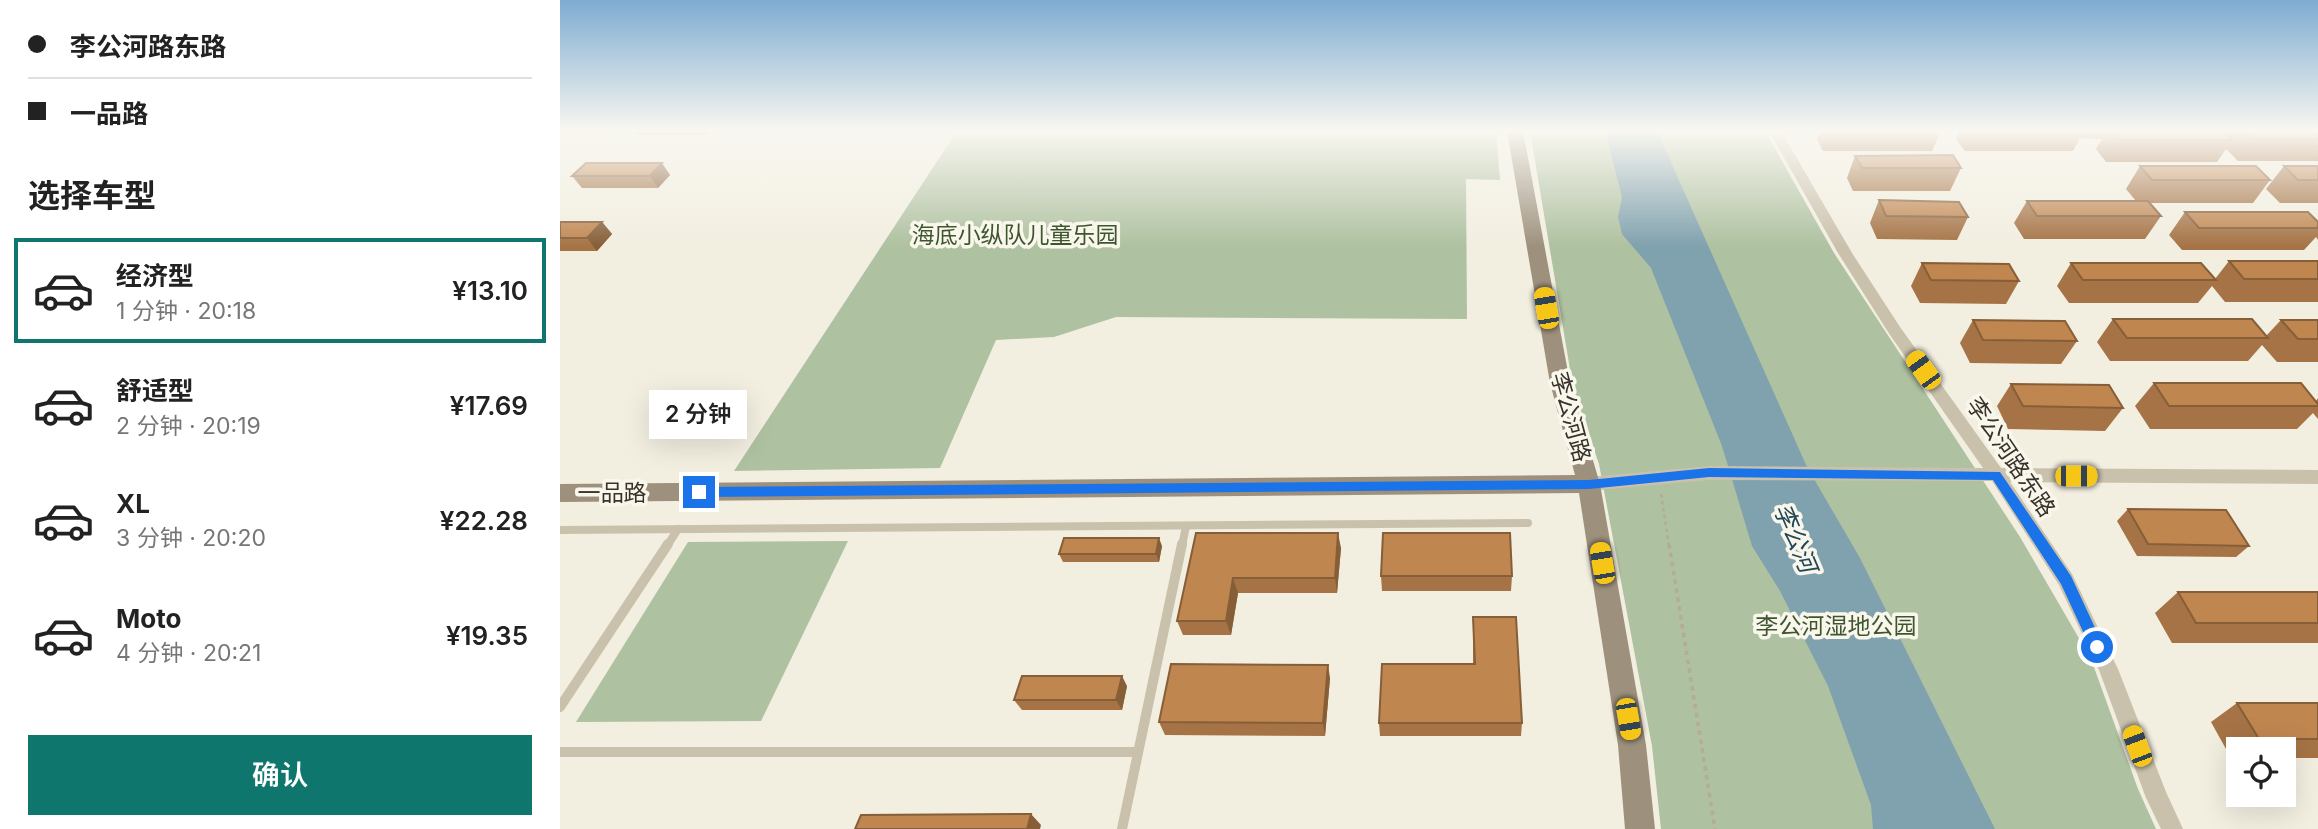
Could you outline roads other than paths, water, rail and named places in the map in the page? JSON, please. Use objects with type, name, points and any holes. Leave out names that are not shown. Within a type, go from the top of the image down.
[{"type":"street","name":"李公河路","points":[[1522,170],[1560,383],[1589,484],[1632,745],[1640,829]]},
{"type":"street","name":"李公河路东路","points":[[1797,170],[1844,253],[1895,331],[2066,580],[2108,669],[2157,798],[2172,829]]},
{"type":"street","points":[[1589,484],[1709,473],[2318,477]]},
{"type":"street","name":"一品路","points":[[560,493],[1589,484]]},
{"type":"lane","points":[[560,530],[1528,523]]},
{"type":"lane","points":[[1122,829],[1186,526]]},
{"type":"lane","points":[[560,707],[678,529]]},
{"type":"lane","points":[[560,752],[1138,752]]},
{"type":"water","name":"李公河","points":[[1615,170],[1674,170],[1807,467],[1860,558],[1995,829],[1873,829],[1871,805],[1828,686],[1780,591],[1752,546],[1722,446],[1651,268],[1622,234],[1618,217],[1622,197]]},
{"type":"park label","name":"海底小纵队儿童乐园","points":[[1015,235]]},
{"type":"park label","name":"李公河湿地公园","points":[[1836,626]]}]
